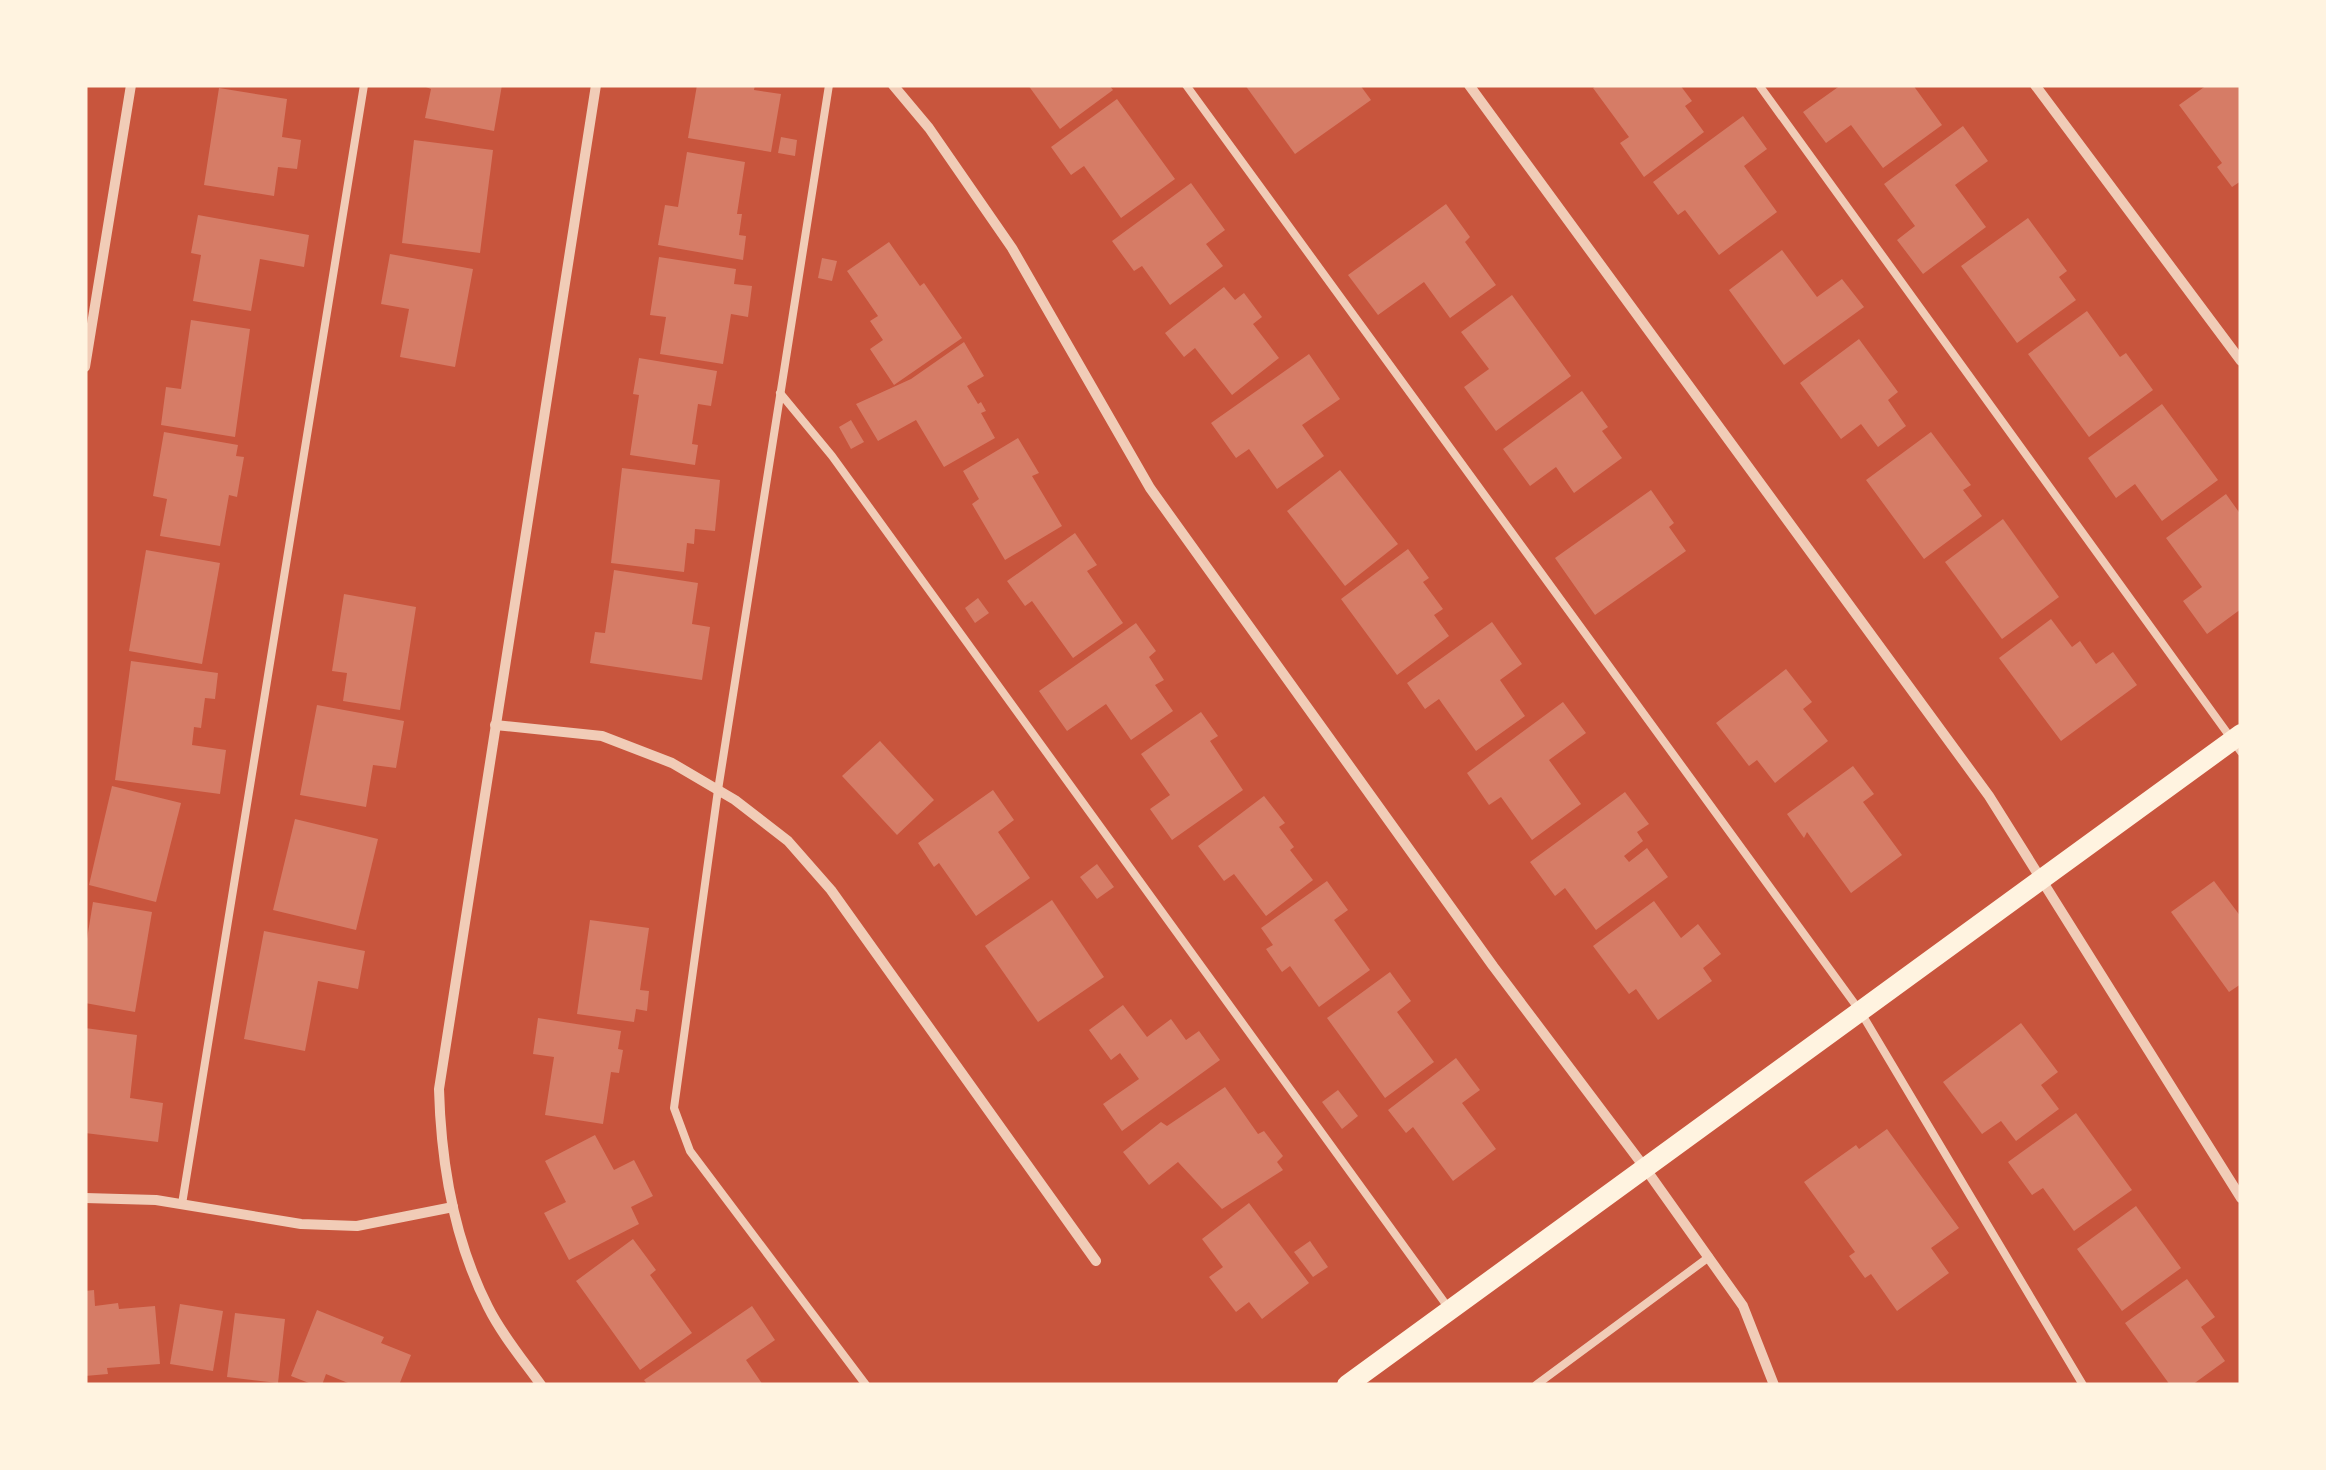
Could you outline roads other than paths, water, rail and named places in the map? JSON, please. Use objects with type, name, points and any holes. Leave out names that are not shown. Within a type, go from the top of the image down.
[{"type":"main road","points":[[1346,1385],[2041,880],[2239,742]]},
{"type":"street","points":[[85,367],[131,85]]},
{"type":"street","points":[[540,1385],[490,1311],[467,1260],[440,1142],[439,1088],[596,85]]},
{"type":"street","points":[[893,85],[929,128],[1012,248],[1150,488],[1743,1306],[1774,1385]]},
{"type":"street","points":[[1469,85],[1990,796],[2241,1198]]},
{"type":"street","points":[[2035,85],[2241,361]]},
{"type":"street","points":[[495,726],[602,736],[672,763],[718,790],[788,841],[831,890],[1096,1261]]},
{"type":"street","points":[[85,1198],[156,1200],[301,1224],[357,1226],[454,1207]]},
{"type":"lane","points":[[182,1204],[364,85]]},
{"type":"lane","points":[[829,85],[718,790],[674,1108],[690,1152],[866,1385]]},
{"type":"lane","points":[[1186,85],[1860,1012],[2083,1385]]},
{"type":"lane","points":[[1759,85],[2239,742]]},
{"type":"lane","points":[[780,393],[832,456],[1450,1310]]},
{"type":"lane","points":[[1536,1385],[1708,1257]]}]
